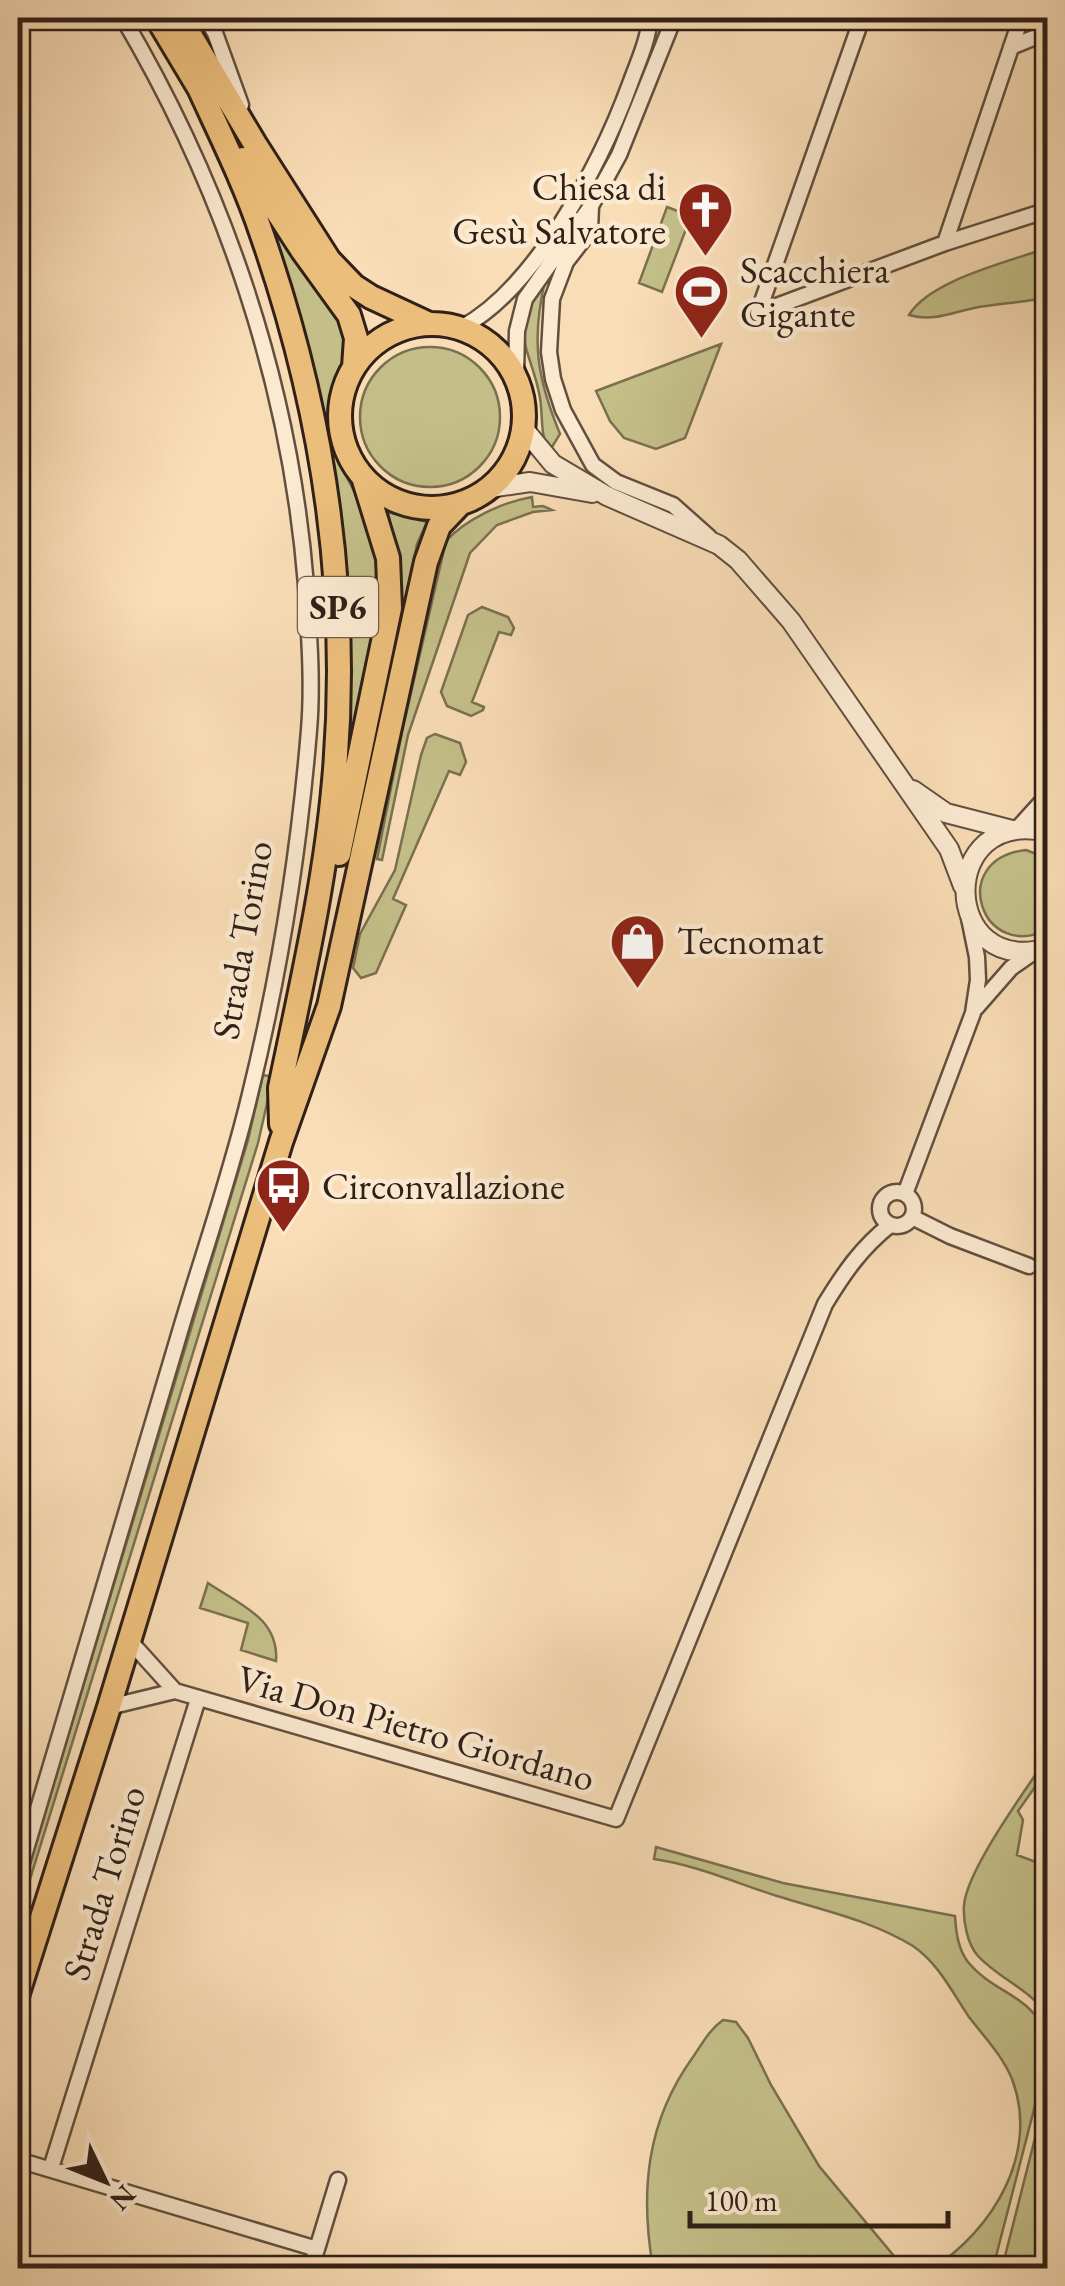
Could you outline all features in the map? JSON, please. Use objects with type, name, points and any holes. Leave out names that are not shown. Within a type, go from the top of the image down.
[{"type":"main road","name":"SP6","points":[[157,18],[288,230],[349,315],[356,338],[354,367],[342,398],[340,419],[343,440],[363,477],[384,495],[412,506],[438,508],[460,504],[490,488],[516,454],[524,429]]},
{"type":"main road","points":[[180,18],[255,144],[341,274],[371,297],[430,324]]},
{"type":"main road","name":"SP6","points":[[198,88],[255,216],[291,325],[317,435],[332,528],[339,627],[334,780],[326,852],[280,1088],[281,1142]]},
{"type":"main road","points":[[354,367],[380,340],[406,328],[430,324],[461,328],[492,346],[516,376],[523,398],[524,429]]},
{"type":"main road","name":"Strada Torino","points":[[281,1142],[390,608],[388,558],[363,477]]},
{"type":"main road","name":"Strada Torino","points":[[18,1993],[281,1142],[330,1006],[432,539],[460,504]]},
{"type":"street","name":"Strada Torino","points":[[18,1876],[250,1096],[288,904],[309,728],[309,632],[302,532],[286,438],[264,348],[223,220],[190,144],[123,18]]},
{"type":"street","points":[[206,18],[255,144]]},
{"type":"street","points":[[461,328],[482,316],[508,291],[587,183],[623,104],[645,44],[650,18]]},
{"type":"street","points":[[516,376],[517,331],[526,298],[591,206],[634,125],[674,18]]},
{"type":"street","points":[[862,18],[758,313],[945,243],[1048,210]]},
{"type":"street","points":[[945,243],[1021,18]]},
{"type":"street","points":[[1011,47],[1048,32]]},
{"type":"street","points":[[591,206],[590,231],[566,262],[552,299],[549,352],[552,380],[563,410],[593,465],[616,482],[674,506],[756,578],[949,849],[963,886],[978,968],[973,1013],[905,1194]]},
{"type":"street","points":[[524,429],[552,464],[607,496],[719,545]]},
{"type":"street","points":[[490,488],[530,482],[607,496]]},
{"type":"street","points":[[901,779],[946,813],[1015,829],[1048,832]]},
{"type":"street","points":[[963,886],[967,866],[982,848],[998,835],[1015,829],[1048,795]]},
{"type":"street","points":[[969,917],[976,929],[1000,947],[1041,950]]},
{"type":"street","points":[[973,1013],[1011,968],[1041,950]]},
{"type":"street","points":[[890,1193],[905,1194],[914,1207],[912,1217],[900,1226],[890,1225],[882,1218],[882,1201],[890,1193]]},
{"type":"street","points":[[912,1217],[1029,1266]]},
{"type":"street","name":"Via Don Pietro Giordano","points":[[198,1698],[616,1819],[825,1304],[863,1248],[890,1225]]},
{"type":"street","points":[[129,1640],[175,1692]]},
{"type":"street","points":[[109,1707],[175,1692],[198,1698]]},
{"type":"street","name":"Strada Torino","points":[[51,2168],[198,1698]]},
{"type":"street","points":[[18,2160],[316,2249]]},
{"type":"street","points":[[310,2268],[338,2180]]},
{"type":"shaded area","points":[[256,192],[346,328],[346,351],[329,401],[329,427],[339,462],[371,527],[381,569],[379,624],[351,763],[344,762],[348,648]]},
{"type":"shaded area","points":[[667,207],[691,216],[662,292],[639,283]]},
{"type":"shaded area","points":[[1047,248],[1047,297],[934,317],[909,315],[919,303],[952,282]]},
{"type":"shaded area","points":[[545,281],[538,322],[539,359],[560,434],[549,452],[523,326],[533,298]]},
{"type":"shaded area","points":[[721,344],[685,438],[656,449],[624,438],[610,421],[596,391]]},
{"type":"shaded area","points":[[430,347],[457,352],[480,367],[495,390],[500,417],[495,444],[480,467],[457,482],[430,487],[403,482],[380,467],[365,444],[360,417],[365,390],[380,367],[403,352]]},
{"type":"shaded area","points":[[532,497],[533,507],[552,510],[533,512],[497,525],[470,553],[408,735],[382,860],[377,859],[446,541],[486,513]]},
{"type":"shaded area","points":[[388,512],[427,522],[417,544],[398,635],[400,568]]},
{"type":"shaded area","points":[[482,607],[508,617],[514,628],[511,635],[499,632],[472,702],[484,707],[483,710],[471,716],[447,706],[441,692],[468,615]]},
{"type":"shaded area","points":[[435,734],[460,743],[466,762],[460,775],[449,771],[393,899],[406,905],[376,973],[361,978],[353,968],[360,934],[395,870],[421,755],[427,738]]},
{"type":"shaded area","points":[[1026,850],[1047,858],[1048,929],[1025,936],[1005,933],[991,922],[982,906],[980,888],[986,871],[1001,857]]},
{"type":"shaded area","points":[[263,1075],[273,1077],[258,1143],[18,1918],[18,1902],[248,1140]]},
{"type":"shaded area","points":[[208,1583],[264,1623],[275,1646],[276,1661],[241,1650],[248,1623],[200,1608]]},
{"type":"shaded area","points":[[1047,1758],[1047,1770],[1018,1811],[1023,1820],[1017,1855],[1047,1866],[1047,2015],[974,1951],[968,1939],[964,1905],[986,1851]]},
{"type":"shaded area","points":[[656,1847],[783,1883],[955,1916],[960,1946],[968,1962],[1033,2012],[1046,2041],[1046,2063],[993,2268],[933,2268],[975,2233],[992,2211],[1006,2187],[1020,2134],[1019,2107],[1008,2070],[938,1970],[913,1946],[880,1929],[701,1870],[654,1859]]},
{"type":"shaded area","points":[[723,2020],[736,2022],[748,2038],[819,2166],[904,2268],[653,2268],[647,2212],[650,2158],[656,2132],[677,2082],[706,2037]]},
{"type":"shaded area","points":[[1047,2091],[1047,2268],[1002,2268]]},
{"type":"place","name":"Chiesa di Gesù Salvatore","points":[[705,258]]},
{"type":"place","name":"Scacchiera Gigante","points":[[701,341]]},
{"type":"place","name":"Tecnomat","points":[[638,990]]},
{"type":"place","name":"Circonvallazione","points":[[283,1235]]}]
